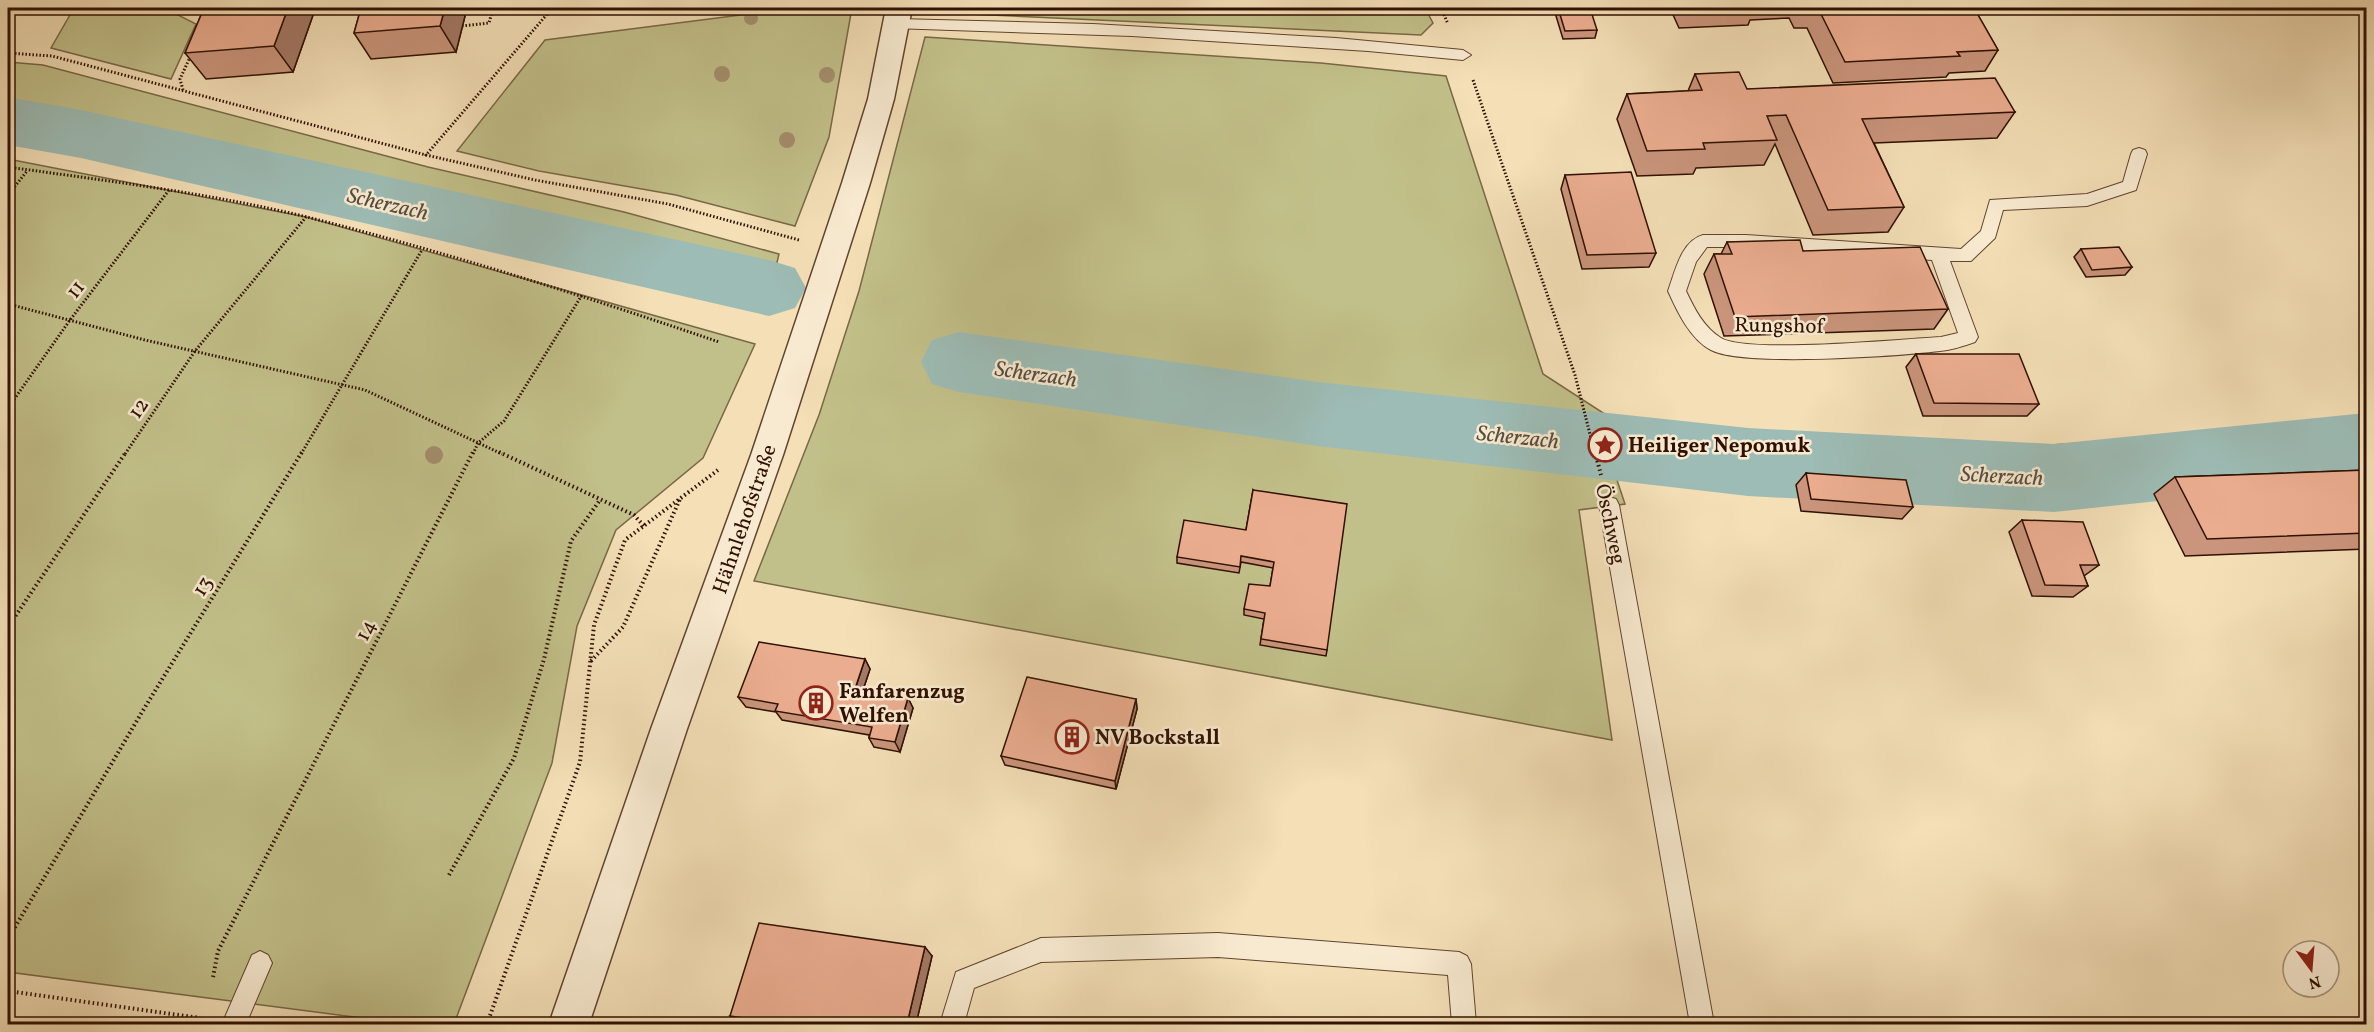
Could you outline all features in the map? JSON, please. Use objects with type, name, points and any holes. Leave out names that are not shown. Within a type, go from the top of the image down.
[{"type":"street","name":"Hähnlehofstraße","points":[[569,1024],[669,729],[767,455],[841,229],[881,99],[898,16]]},
{"type":"lane","points":[[898,16],[969,23],[1401,47],[1463,55]]},
{"type":"lane","name":"Rungshof","points":[[1939,255],[1969,337],[1941,344],[1762,352],[1719,346],[1688,317],[1677,291],[1688,259],[1703,241],[1965,256],[1989,234],[1996,204],[2087,200],[2130,186],[2139,154]]},
{"type":"lane","name":"Öschweg","points":[[1609,505],[1702,1024]]},
{"type":"lane","points":[[952,1024],[964,980],[1041,950],[1218,945],[1459,964],[1464,1024]]},
{"type":"lane","points":[[234,1024],[260,963]]},
{"type":"path","points":[[462,26],[489,23],[493,8]]},
{"type":"path","points":[[426,155],[550,10],[625,8]]},
{"type":"path","name":"Öschweg","points":[[1441,8],[1463,55],[1575,375],[1609,505]]},
{"type":"path","points":[[183,90],[180,79],[194,49]]},
{"type":"path","points":[[8,53],[52,56],[426,155],[535,180],[668,204],[803,241]]},
{"type":"path","points":[[8,166],[27,171],[169,190],[306,217],[582,295],[719,342]]},
{"type":"path","points":[[8,195],[27,171]]},
{"type":"path","name":"11","points":[[8,408],[70,320],[169,190]]},
{"type":"path","name":"12","points":[[8,627],[195,351],[306,217]]},
{"type":"path","name":"13","points":[[8,939],[142,712],[343,385],[422,250]]},
{"type":"path","name":"14","points":[[212,987],[218,951],[478,443],[504,421],[582,295]]},
{"type":"path","points":[[8,304],[195,351],[365,390],[634,515],[644,526]]},
{"type":"path","points":[[487,1024],[580,762],[594,625],[625,540],[726,464]]},
{"type":"path","points":[[590,663],[622,627],[681,498]]},
{"type":"path","points":[[449,875],[514,758],[544,659],[571,541],[600,500]]},
{"type":"path","points":[[8,991],[234,1024]]},
{"type":"shaded area","points":[[74,8],[174,8],[172,12],[196,24],[171,79],[51,48]]},
{"type":"shaded area","points":[[796,8],[852,8],[829,137],[795,226],[676,195],[539,171],[457,151],[545,40]]},
{"type":"shaded area","points":[[934,8],[1425,8],[1433,23],[1421,35],[948,13]]},
{"type":"shaded area","points":[[925,37],[1321,63],[1446,76],[1543,374],[1620,424],[1989,449],[2366,422],[2366,486],[2059,497],[1895,492],[1613,468],[1625,504],[1579,510],[1612,740],[754,581],[819,415],[859,291]]},
{"type":"shaded area","points":[[8,62],[43,65],[428,167],[624,212],[779,254],[767,305],[198,161],[8,130]]},
{"type":"shaded area","points":[[8,159],[306,217],[755,344],[703,458],[616,530],[577,626],[552,763],[454,1024],[408,1024],[8,972]]},
{"type":"building","points":[[204,8],[288,8],[274,46],[185,53]]},
{"type":"building","points":[[361,8],[445,8],[440,26],[354,33]]},
{"type":"building","points":[[1558,8],[1590,8],[1597,30],[1565,31]]},
{"type":"building","points":[[1682,8],[1754,8],[1755,10],[1684,13]]},
{"type":"building","points":[[1818,8],[1974,8],[1998,50],[1957,52],[1960,56],[1845,62]]},
{"type":"building","points":[[1739,72],[1747,89],[1995,78],[2015,112],[1862,119],[1904,207],[1828,210],[1786,115],[1767,116],[1777,140],[1703,143],[1705,149],[1647,151],[1627,94],[1702,90],[1695,74]]},
{"type":"building","points":[[1631,172],[1656,253],[1587,255],[1565,175]]},
{"type":"building","points":[[1800,240],[1803,251],[1920,247],[1948,309],[1735,317],[1714,254],[1732,254],[1727,242]]},
{"type":"building","points":[[2119,247],[2132,267],[2092,270],[2081,249]]},
{"type":"building","points":[[1916,354],[2019,354],[2039,404],[1934,403]]},
{"type":"building","points":[[2367,470],[2367,533],[2207,539],[2175,477]]},
{"type":"building","points":[[1806,473],[1906,480],[1913,507],[1811,499]]},
{"type":"building","points":[[1253,490],[1347,504],[1327,650],[1261,639],[1265,613],[1244,609],[1249,584],[1270,586],[1274,562],[1241,556],[1240,567],[1177,557],[1184,520],[1246,530]]},
{"type":"building","points":[[2022,520],[2083,522],[2099,565],[2080,565],[2088,586],[2045,585]]},
{"type":"building","name":"Fanfarenzug Welfen","points":[[759,642],[865,659],[855,689],[908,698],[895,742],[869,738],[872,727],[775,711],[778,704],[738,697]]},
{"type":"building","name":"NV Bockstall","points":[[1027,677],[1136,699],[1115,781],[1001,756]]},
{"type":"building","points":[[759,923],[925,947],[907,1024],[784,1024],[730,1016]]},
{"type":"waterway","name":"Scherzach","points":[[8,121],[81,134],[769,288]]},
{"type":"waterway","name":"Scherzach","points":[[959,362],[1318,414],[1748,462],[2054,478],[2366,446]]},
{"type":"place","name":"Heiliger Nepomuk","points":[[1605,445]]},
{"type":"place","name":"Fanfarenzug Welfen","points":[[816,703]]},
{"type":"place","name":"NV Bockstall","points":[[1072,737]]}]
